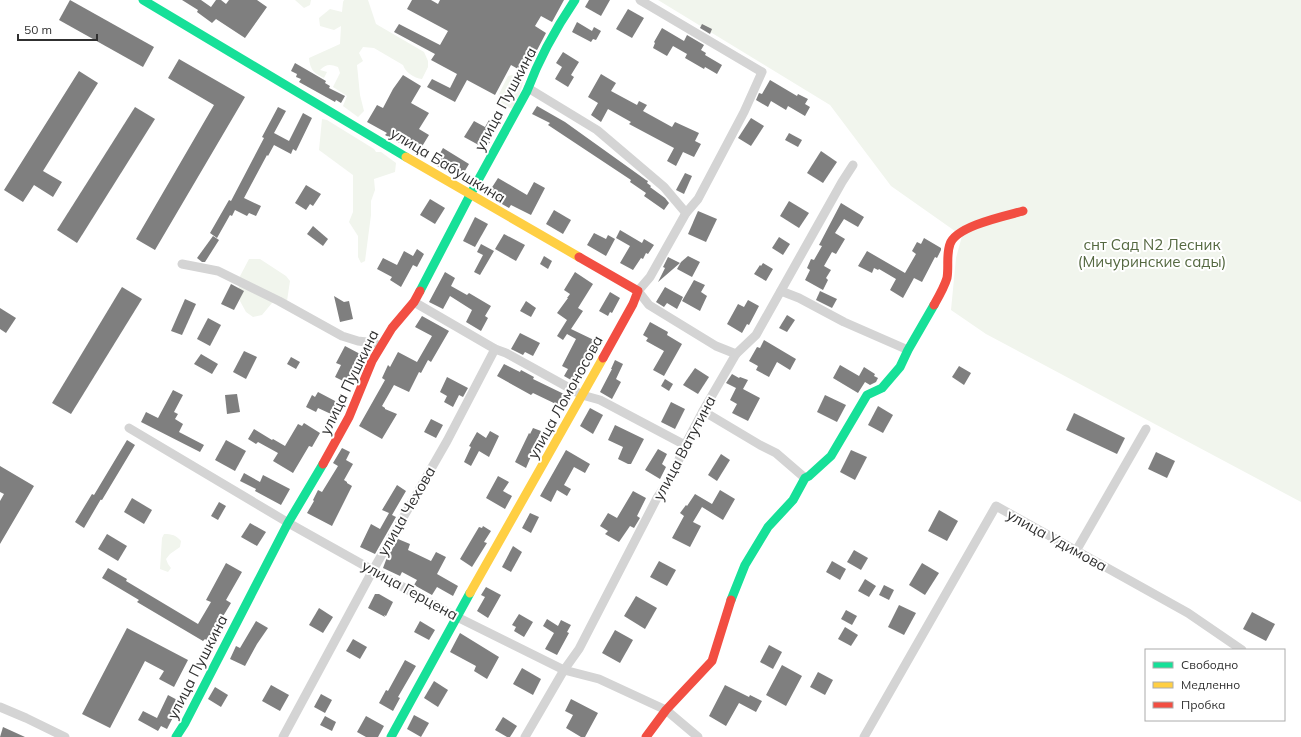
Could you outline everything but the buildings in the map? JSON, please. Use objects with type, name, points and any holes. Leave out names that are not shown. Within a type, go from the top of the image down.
[{"type":"street","name":"улица Бабушкина","points":[[143,0],[470,195],[638,291],[649,305],[716,346],[736,354]]},
{"type":"street","name":"улица Пушкина","points":[[176,737],[185,723],[288,523],[349,417],[372,361],[392,328],[414,302],[528,88],[561,21],[575,0]]},
{"type":"street","name":"улица Ломоносова","points":[[390,737],[456,616],[633,304],[638,291],[650,277],[686,213],[698,199],[744,112],[762,72],[640,0]]},
{"type":"street","points":[[528,88],[597,130],[664,187],[686,213]]},
{"type":"street","name":"улица Ватутина","points":[[525,737],[564,670],[579,649],[657,498],[673,474],[685,445],[703,411],[736,354],[756,335],[853,165]]},
{"type":"street","points":[[646,737],[666,710],[712,661],[728,607],[745,565],[768,528],[793,500],[805,478],[810,476],[831,456],[867,395],[882,388],[900,367],[908,350],[934,307],[946,278],[950,244],[954,237],[967,228],[1023,211]]},
{"type":"street","points":[[182,264],[218,271],[279,301],[342,336],[358,341],[375,343]]},
{"type":"street","points":[[781,291],[799,298],[844,322],[908,350]]},
{"type":"street","points":[[414,302],[495,349],[506,353],[582,395],[600,400],[685,445]]},
{"type":"street","name":"улица Чехова","points":[[283,737],[373,570],[447,441],[495,349]]},
{"type":"street","points":[[703,411],[776,453],[805,478]]},
{"type":"street","name":"улица Герцена","points":[[129,428],[288,523],[456,616],[564,670],[599,679],[666,710],[698,737]]},
{"type":"street","points":[[1076,551],[1146,429]]},
{"type":"street","name":"улица Удимова","points":[[864,737],[996,506],[1188,613],[1241,649]]},
{"type":"street","points":[[0,706],[65,737]]},
{"type":"green space","points":[[295,0],[311,0],[310,5],[304,8]]},
{"type":"green space","points":[[344,0],[368,0],[376,24],[424,52],[428,61],[428,67],[422,79],[413,76],[404,68],[403,65],[374,48],[363,47],[359,53],[363,61],[357,65],[360,95],[364,111],[358,117],[343,106],[347,96],[333,87],[340,73],[338,67],[328,65],[322,68],[320,70],[327,72],[324,78],[313,71],[309,58],[340,44],[341,26],[334,30],[320,26],[319,18],[330,9],[342,12]]},
{"type":"green space","name":"снт Сад N2 Лесник (Мичуринские сады)","points":[[658,0],[1301,0],[1301,502],[986,334],[951,310],[956,258],[962,236],[891,186],[830,105]]},
{"type":"green space","points":[[512,75],[523,82],[518,100],[513,109],[504,106],[498,100],[499,94],[508,76]]},
{"type":"green space","points":[[322,119],[327,120],[374,149],[376,152],[381,152],[396,163],[395,172],[374,179],[375,190],[371,201],[371,215],[365,261],[361,263],[358,257],[358,236],[349,222],[353,212],[353,175],[319,150]]},
{"type":"green space","points":[[249,259],[260,259],[286,276],[290,281],[287,301],[272,303],[262,315],[253,317],[246,312],[240,301],[238,280]]},
{"type":"green space","points":[[164,534],[174,535],[181,541],[180,547],[166,559],[171,568],[168,572],[160,569],[162,538]]},
{"type":"traffic: fast","points":[[143,0],[406,157]]},
{"type":"traffic: fast","points":[[420,291],[527,91],[548,44],[575,0]]},
{"type":"traffic: fast","points":[[731,600],[745,565],[768,527],[793,500],[805,478],[831,456],[867,395],[882,388],[900,367],[934,305]]},
{"type":"traffic: fast","points":[[176,737],[185,723],[288,523],[323,464]]},
{"type":"traffic: fast","points":[[391,737],[470,593]]},
{"type":"traffic: slow","points":[[406,157],[579,257]]},
{"type":"traffic: slow","points":[[470,593],[603,358]]},
{"type":"traffic: jam","points":[[934,305],[947,278],[949,248],[954,238],[961,232],[971,227],[1023,211]]},
{"type":"traffic: jam","points":[[579,257],[638,291],[633,304],[603,358]]},
{"type":"traffic: jam","points":[[323,464],[349,417],[372,361],[392,328],[414,302],[420,291]]},
{"type":"traffic: jam","points":[[646,737],[666,710],[712,661],[731,600]]}]
